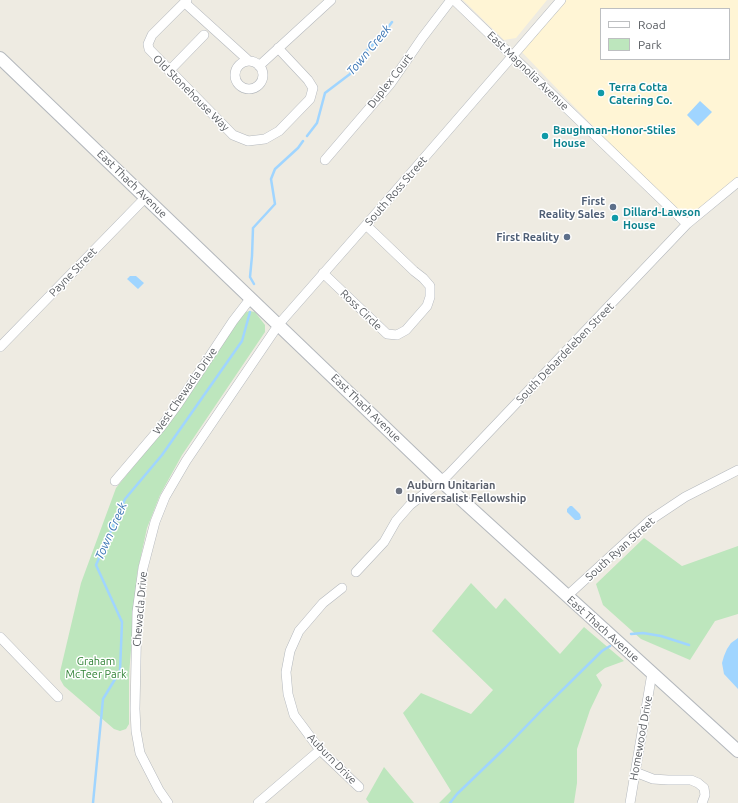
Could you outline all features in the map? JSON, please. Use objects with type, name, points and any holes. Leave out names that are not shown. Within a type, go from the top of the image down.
[{"type":"street","points":[[259,66],[331,0]]},
{"type":"street","name":"East Magnolia Avenue","points":[[453,0],[688,224]]},
{"type":"street","name":"Duplex Court","points":[[325,160],[392,83],[422,38],[453,0]]},
{"type":"street","name":"South Ross Street","points":[[279,324],[560,0]]},
{"type":"street","name":"Old Stonehouse Way","points":[[249,61],[186,2],[152,35],[148,44],[149,50],[233,135],[248,141],[265,139],[279,131],[310,98],[313,88],[300,70],[278,48]]},
{"type":"street","points":[[169,71],[204,35]]},
{"type":"street","name":"East Thach Avenue","points":[[0,58],[146,197],[250,299],[279,324],[441,480],[738,751]]},
{"type":"street","points":[[249,61],[256,62],[263,74],[261,82],[250,89],[242,87],[236,80],[236,70],[242,63],[249,61]]},
{"type":"street","name":"South Debardeleben Street","points":[[441,480],[451,472],[688,224],[738,182]]},
{"type":"street","name":"Payne Street","points":[[0,347],[146,197]]},
{"type":"street","name":"Ross Circle","points":[[323,273],[387,334],[397,335],[406,330],[427,306],[430,297],[430,286],[366,225]]},
{"type":"street","name":"West Chewacla Drive","points":[[115,481],[166,421],[233,320],[250,299]]},
{"type":"street","name":"Chewacla Drive","points":[[168,803],[159,790],[140,753],[136,731],[137,612],[143,568],[155,522],[165,497],[186,460],[279,324]]},
{"type":"street","name":"South Ryan Street","points":[[567,596],[649,521],[685,497],[738,470]]},
{"type":"street","points":[[356,572],[384,542],[396,521],[410,505],[441,480]]},
{"type":"street","name":"Auburn Drive","points":[[342,588],[323,603],[300,631],[290,651],[286,672],[288,694],[294,715],[320,750],[359,787]]},
{"type":"street","points":[[0,637],[58,697]]},
{"type":"street","name":"Homewood Drive","points":[[630,803],[652,673]]},
{"type":"street","points":[[258,803],[320,750]]},
{"type":"street","points":[[635,772],[653,779],[691,780],[698,783],[704,788],[705,795],[702,803]]},
{"type":"shaded area","points":[[463,0],[547,0],[516,38],[504,40]]},
{"type":"shaded area","points":[[563,0],[738,0],[738,177],[687,224],[518,48]]},
{"type":"green space","name":"Graham McTeer Park","points":[[249,311],[255,312],[265,325],[265,332],[182,455],[160,495],[147,528],[137,574],[129,675],[129,724],[126,729],[120,731],[114,729],[64,686],[60,679],[60,672],[81,583],[116,488],[164,429],[244,313]]},
{"type":"green space","points":[[644,538],[682,566],[738,546],[738,614],[715,621],[690,660],[641,639],[603,605],[596,584]]},
{"type":"green space","points":[[471,583],[496,609],[505,598],[560,654],[584,627],[624,661],[605,668],[596,675],[602,685],[590,710],[577,749],[577,783],[574,803],[439,803],[451,791],[403,713],[421,693],[471,714],[493,690],[432,631]]},
{"type":"green space","points":[[384,767],[414,803],[369,803],[366,799]]},
{"type":"water","points":[[700,101],[712,112],[698,126],[687,115]]},
{"type":"water","points":[[130,276],[136,276],[144,283],[138,289],[127,279]]},
{"type":"water","points":[[572,506],[580,514],[581,518],[579,520],[575,520],[567,512],[567,509]]},
{"type":"water","points":[[738,638],[738,689],[724,674],[722,663],[727,649],[731,643]]},
{"type":"waterway","name":"Town Creek","points":[[307,136],[317,123],[325,93],[350,74],[363,54],[381,37],[392,22]]},
{"type":"waterway","name":"Town Creek","points":[[254,284],[250,277],[253,228],[275,204],[271,179],[275,169],[298,148],[303,141]]},
{"type":"waterway","name":"Town Creek","points":[[93,803],[103,699],[120,671],[122,622],[96,565],[125,499],[162,455],[242,341],[250,312]]},
{"type":"waterway","points":[[631,634],[643,633],[661,636],[689,645]]},
{"type":"waterway","points":[[450,803],[457,794],[602,651],[610,646]]},
{"type":"place","name":"Terra Cotta Catering Co.","points":[[601,93]]},
{"type":"place","name":"Baughman-Honor-Stiles House","points":[[545,136]]},
{"type":"place","name":"First Reality Sales","points":[[613,207]]},
{"type":"place","name":"Dillard-Lawson House","points":[[615,218]]},
{"type":"place","name":"First Reality","points":[[567,237]]},
{"type":"place","name":"Auburn Unitarian Universalist Fellowship","points":[[399,491]]}]
